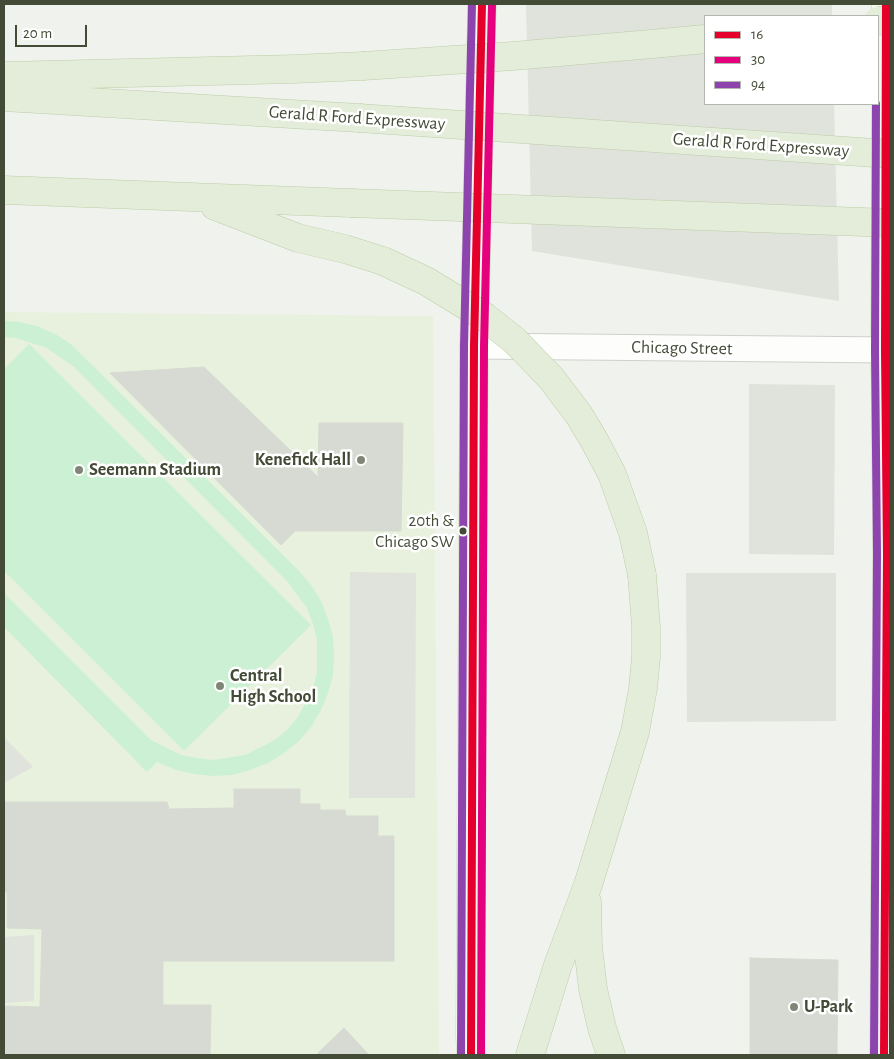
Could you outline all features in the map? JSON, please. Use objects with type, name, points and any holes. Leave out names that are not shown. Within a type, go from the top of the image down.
[{"type":"highway","points":[[4,76],[363,66],[513,56],[704,39]]},
{"type":"highway","name":"Gerald R Ford Expressway","points":[[4,97],[359,118],[890,154]]},
{"type":"highway","points":[[4,190],[890,223]]},
{"type":"highway","points":[[195,198],[298,238],[345,249],[383,261],[426,281],[485,318],[514,340],[563,392],[594,440],[616,484],[633,533],[642,575],[646,627],[643,688],[635,732],[588,885],[552,982],[530,1055]]},
{"type":"highway","points":[[588,885],[587,928],[592,982],[600,1021],[611,1055]]},
{"type":"main road","points":[[471,1055],[474,346],[482,4]]},
{"type":"main road","points":[[884,1055],[888,350],[886,4]]},
{"type":"street","name":"Chicago Street","points":[[474,346],[888,350]]},
{"type":"shaded area","points":[[526,4],[832,4],[832,15],[704,15],[704,105],[834,105],[839,301],[532,251]]},
{"type":"shaded area","name":"Central High School","points":[[4,312],[433,316],[439,1055],[4,1055]]},
{"type":"shaded area","points":[[749,384],[835,385],[834,555],[749,554]]},
{"type":"shaded area","points":[[350,572],[416,573],[415,798],[349,798]]},
{"type":"shaded area","points":[[686,573],[836,573],[836,721],[687,722]]},
{"type":"shaded area","points":[[4,737],[33,767],[4,783]]},
{"type":"shaded area","points":[[34,935],[34,1001],[4,1003],[4,937]]},
{"type":"green space","points":[[4,321],[37,326],[71,344],[299,571],[321,601],[333,637],[333,675],[328,693],[311,727],[299,741],[268,763],[232,775],[194,774],[176,770],[157,762],[147,772],[4,627],[4,593],[151,740],[181,755],[197,758],[213,760],[245,755],[275,740],[298,717],[313,688],[317,672],[317,640],[313,624],[307,608],[288,582],[74,367],[47,348],[16,338],[4,337]]},
{"type":"green space","name":"Seemann Stadium","points":[[29,344],[311,625],[184,751],[4,571],[4,369]]},
{"type":"building","points":[[204,367],[318,477],[319,423],[403,423],[401,531],[295,531],[281,545],[110,373]]},
{"type":"building","points":[[234,789],[300,789],[300,804],[320,804],[320,810],[345,810],[346,816],[378,816],[378,836],[394,836],[394,961],[163,961],[163,1005],[211,1005],[210,1055],[4,1055],[4,1006],[40,1007],[42,929],[7,928],[7,892],[4,892],[4,802],[167,802],[169,809],[234,808]]},
{"type":"building","name":"U-Park","points":[[750,958],[838,960],[837,1055],[750,1055]]},
{"type":"building","points":[[344,1028],[369,1055],[316,1055]]},
{"type":"transit line","name":"94","points":[[461,1055],[464,346],[472,4]]},
{"type":"transit line","name":"16","points":[[471,1055],[474,346],[482,4]]},
{"type":"transit line","name":"30","points":[[481,1055],[484,346],[492,4]]},
{"type":"transit line","name":"16","points":[[884,1055],[887,554],[885,350],[886,4]]},
{"type":"transit line","name":"94","points":[[874,1055],[877,554],[875,350],[876,105]]},
{"type":"place","name":"Kenefick Hall","points":[[361,460]]},
{"type":"place","name":"Seemann Stadium","points":[[79,470]]},
{"type":"place","name":"20th & Chicago SW","points":[[463,531]]},
{"type":"place","name":"Central High School","points":[[220,686]]},
{"type":"place","name":"U-Park","points":[[794,1007]]}]
